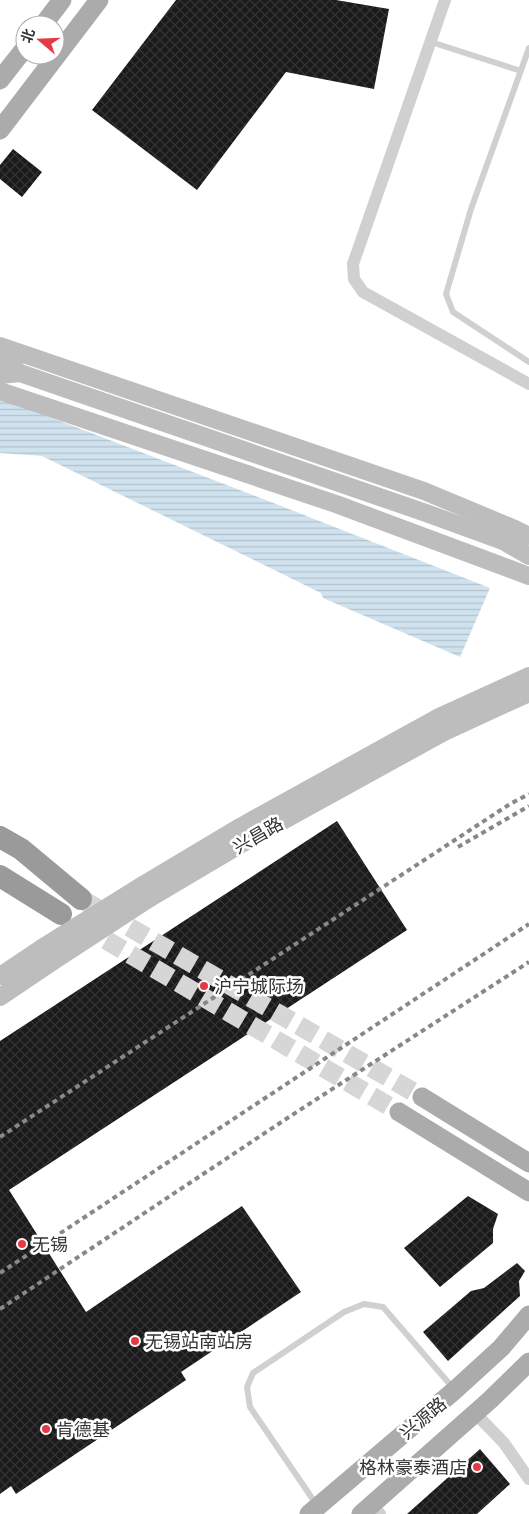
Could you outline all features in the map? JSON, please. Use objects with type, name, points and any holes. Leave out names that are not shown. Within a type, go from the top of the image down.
[{"type":"highway","points":[[0,837],[21,850],[81,899],[0,852]]},
{"type":"highway","points":[[0,876],[61,914],[0,888]]},
{"type":"main road","points":[[51,15],[62,0]]},
{"type":"main road","points":[[0,130],[99,0]]},
{"type":"main road","points":[[0,80],[15,61]]},
{"type":"main road","points":[[0,346],[424,491],[529,536]]},
{"type":"main road","points":[[0,358],[20,374],[426,513],[503,541],[529,556]]},
{"type":"main road","points":[[0,375],[20,374]]},
{"type":"main road","points":[[0,391],[336,504],[529,576]]},
{"type":"main road","name":"兴昌路","points":[[0,976],[47,955],[146,892],[240,827],[437,718],[529,676]]},
{"type":"main road","name":"兴昌路","points":[[146,892],[248,840],[444,732],[529,693]]},
{"type":"main road","name":"兴昌路","points":[[0,997],[47,955]]},
{"type":"main road","points":[[422,1097],[529,1163]]},
{"type":"main road","points":[[399,1112],[529,1192]]},
{"type":"main road","name":"兴源路","points":[[314,1510],[455,1390],[501,1348],[529,1314]]},
{"type":"main road","name":"兴源路","points":[[371,1511],[529,1362]]},
{"type":"main road","points":[[490,1400],[529,1374]]},
{"type":"street","points":[[445,0],[353,264],[354,279],[363,292],[529,384]]},
{"type":"street","points":[[476,1413],[504,1443],[529,1479]]},
{"type":"lane","points":[[430,42],[521,71]]},
{"type":"lane","points":[[529,48],[471,210],[446,294],[453,312],[529,362]]},
{"type":"lane","points":[[314,1510],[250,1407],[247,1387],[253,1373],[344,1312],[364,1304],[383,1307],[455,1390]]},
{"type":"water","points":[[0,398],[490,588],[460,657],[323,598],[321,593],[42,456],[0,453]]},
{"type":"building","points":[[176,0],[336,0],[389,9],[374,89],[286,72],[197,190],[92,110]]},
{"type":"building","points":[[13,149],[42,172],[22,197],[0,179],[0,165]]},
{"type":"building","points":[[337,821],[407,930],[9,1190],[86,1312],[242,1206],[301,1292],[181,1372],[186,1380],[16,1494],[11,1486],[0,1494],[0,1041]]},
{"type":"building","points":[[468,1196],[498,1214],[493,1229],[493,1243],[440,1287],[404,1248]]},
{"type":"building","points":[[517,1263],[525,1271],[519,1281],[520,1296],[448,1361],[423,1332],[471,1291],[484,1288]]},
{"type":"building","name":"格林豪泰酒店","points":[[480,1449],[510,1484],[477,1514],[407,1514]]},
{"type":"tunnel","points":[[81,899],[422,1097]]},
{"type":"tunnel","points":[[82,926],[399,1112]]},
{"type":"railway","points":[[0,1137],[510,804],[529,794]]},
{"type":"railway","points":[[458,847],[529,806]]},
{"type":"railway","points":[[0,1273],[529,924]]},
{"type":"railway","points":[[0,1309],[289,1117],[529,962]]},
{"type":"place","name":"沪宁城际场","points":[[204,986]]},
{"type":"place","name":"无锡","points":[[22,1244]]},
{"type":"place","name":"无锡站南站房","points":[[135,1341]]},
{"type":"place","name":"肯德基","points":[[46,1429]]},
{"type":"place","name":"格林豪泰酒店","points":[[477,1467]]}]
